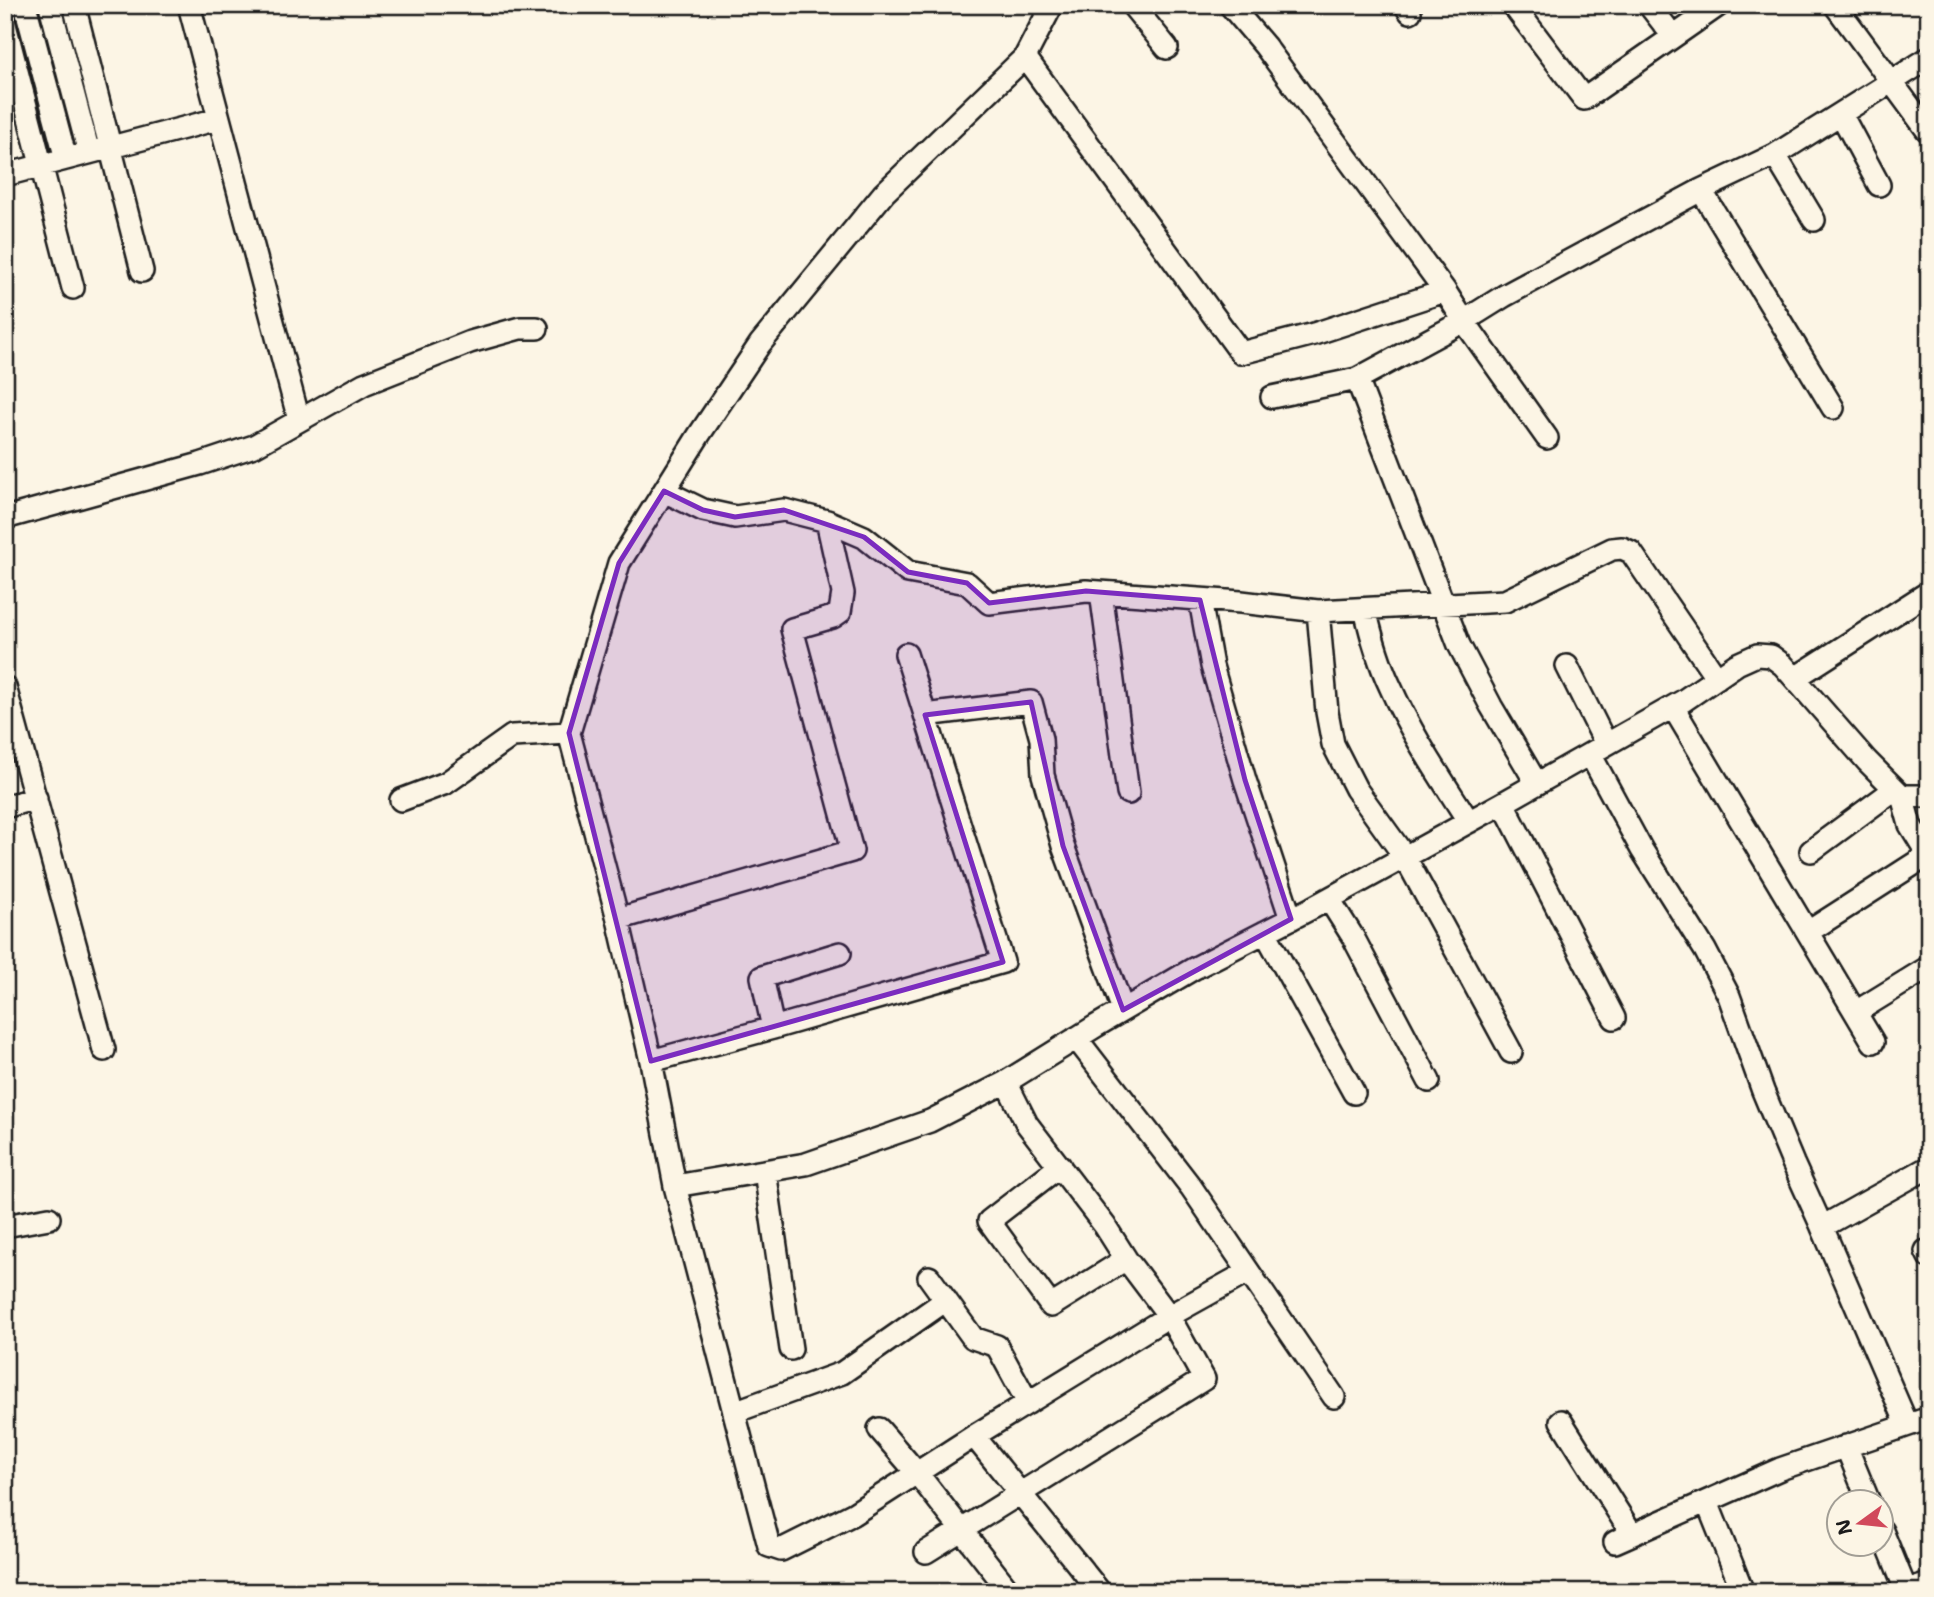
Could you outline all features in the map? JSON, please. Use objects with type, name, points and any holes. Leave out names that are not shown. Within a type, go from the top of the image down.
[{"type":"street","points":[[25,5],[66,159]]},
{"type":"street","points":[[50,5],[89,153]]},
{"type":"street","points":[[74,5],[142,271]]},
{"type":"street","points":[[189,5],[299,420]]},
{"type":"street","points":[[1052,5],[1024,57],[884,192],[761,344],[619,563],[569,733],[618,919],[651,1061],[675,1186],[769,1546],[781,1550],[853,1514],[1169,1316],[1248,1272]]},
{"type":"street","points":[[1132,5],[1167,48]]},
{"type":"street","points":[[1230,5],[1265,46],[1446,292],[1547,438]]},
{"type":"street","points":[[1513,5],[1584,99],[1720,5]]},
{"type":"street","points":[[1649,5],[1673,36]]},
{"type":"street","points":[[1835,5],[1927,131]]},
{"type":"street","points":[[5,25],[73,288]]},
{"type":"street","points":[[1024,57],[1241,354],[1446,292]]},
{"type":"street","points":[[1272,397],[1357,379],[1701,190],[1775,155],[1929,58]]},
{"type":"street","points":[[1841,114],[1879,185]]},
{"type":"street","points":[[5,175],[218,119]]},
{"type":"street","points":[[1775,155],[1814,220]]},
{"type":"street","points":[[1701,190],[1833,408]]},
{"type":"street","points":[[5,518],[200,464],[254,446],[364,384],[470,342],[520,328],[537,328]]},
{"type":"street","points":[[1357,379],[1465,657],[1537,784]]},
{"type":"street","points":[[664,491],[703,510],[735,517],[784,510],[827,521],[864,537],[908,572],[967,583],[989,603],[1086,591],[1318,611],[1505,601],[1612,549],[1622,548],[1631,552],[1717,678]]},
{"type":"street","points":[[618,919],[852,851],[792,629],[833,617],[840,612],[843,593],[827,521]]},
{"type":"street","points":[[1101,592],[1128,793]]},
{"type":"street","points":[[1795,678],[1929,592]]},
{"type":"street","points":[[1200,600],[1212,666],[1292,919]]},
{"type":"street","points":[[1365,609],[1389,685],[1419,741],[1469,822]]},
{"type":"street","points":[[1318,611],[1327,712],[1333,744],[1356,789],[1405,857],[1511,1052]]},
{"type":"street","points":[[651,1061],[1003,962],[906,654]]},
{"type":"street","points":[[675,1186],[806,1164],[930,1121],[1006,1082],[1193,969],[1292,919],[1537,784],[1673,707],[1737,664],[1757,655],[1771,656],[1783,664],[1867,761],[1899,792],[1910,825],[1928,856],[1808,932]]},
{"type":"street","points":[[1567,666],[1598,749],[1642,850],[1705,950],[1728,996],[1793,1163],[1907,1424]]},
{"type":"street","points":[[5,687],[104,1050]]},
{"type":"street","points":[[925,715],[1031,702],[1041,739],[1043,775],[1063,846],[1123,1010]]},
{"type":"street","points":[[1673,707],[1873,1042]]},
{"type":"street","points":[[401,800],[446,783],[512,736],[569,733]]},
{"type":"street","points":[[1811,851],[1899,792],[1929,796]]},
{"type":"street","points":[[5,807],[36,798]]},
{"type":"street","points":[[1503,803],[1614,1017]]},
{"type":"street","points":[[1329,899],[1353,937],[1429,1081]]},
{"type":"street","points":[[1265,932],[1354,1093]]},
{"type":"street","points":[[773,1028],[762,977],[841,953]]},
{"type":"street","points":[[1856,1012],[1929,967]]},
{"type":"street","points":[[1076,1038],[1191,1187],[1334,1397]]},
{"type":"street","points":[[926,1552],[1204,1378],[1169,1316],[1027,1124],[1006,1082]]},
{"type":"street","points":[[1060,1166],[989,1221],[1051,1306],[1126,1259]]},
{"type":"street","points":[[1822,1227],[1929,1167]]},
{"type":"street","points":[[765,1171],[792,1349]]},
{"type":"street","points":[[5,1226],[50,1218]]},
{"type":"street","points":[[929,1277],[973,1338],[997,1346],[1028,1404]]},
{"type":"street","points":[[734,1412],[842,1373],[946,1300]]},
{"type":"street","points":[[1561,1422],[1623,1538],[1780,1469],[1929,1418]]},
{"type":"street","points":[[879,1429],[917,1473],[1006,1590]]},
{"type":"street","points":[[974,1436],[1100,1592]]},
{"type":"street","points":[[1846,1446],[1863,1488]]},
{"type":"street","points":[[1707,1502],[1743,1592]]},
{"type":"street","points":[[1892,1558],[1906,1590],[1929,1583]]},
{"type":"highlighted area","points":[[664,491],[703,510],[735,517],[784,510],[864,537],[908,572],[967,583],[989,603],[1086,591],[1200,600],[1245,780],[1291,919],[1123,1010],[1063,846],[1031,702],[925,715],[1003,962],[651,1061],[569,733],[619,563]]}]
